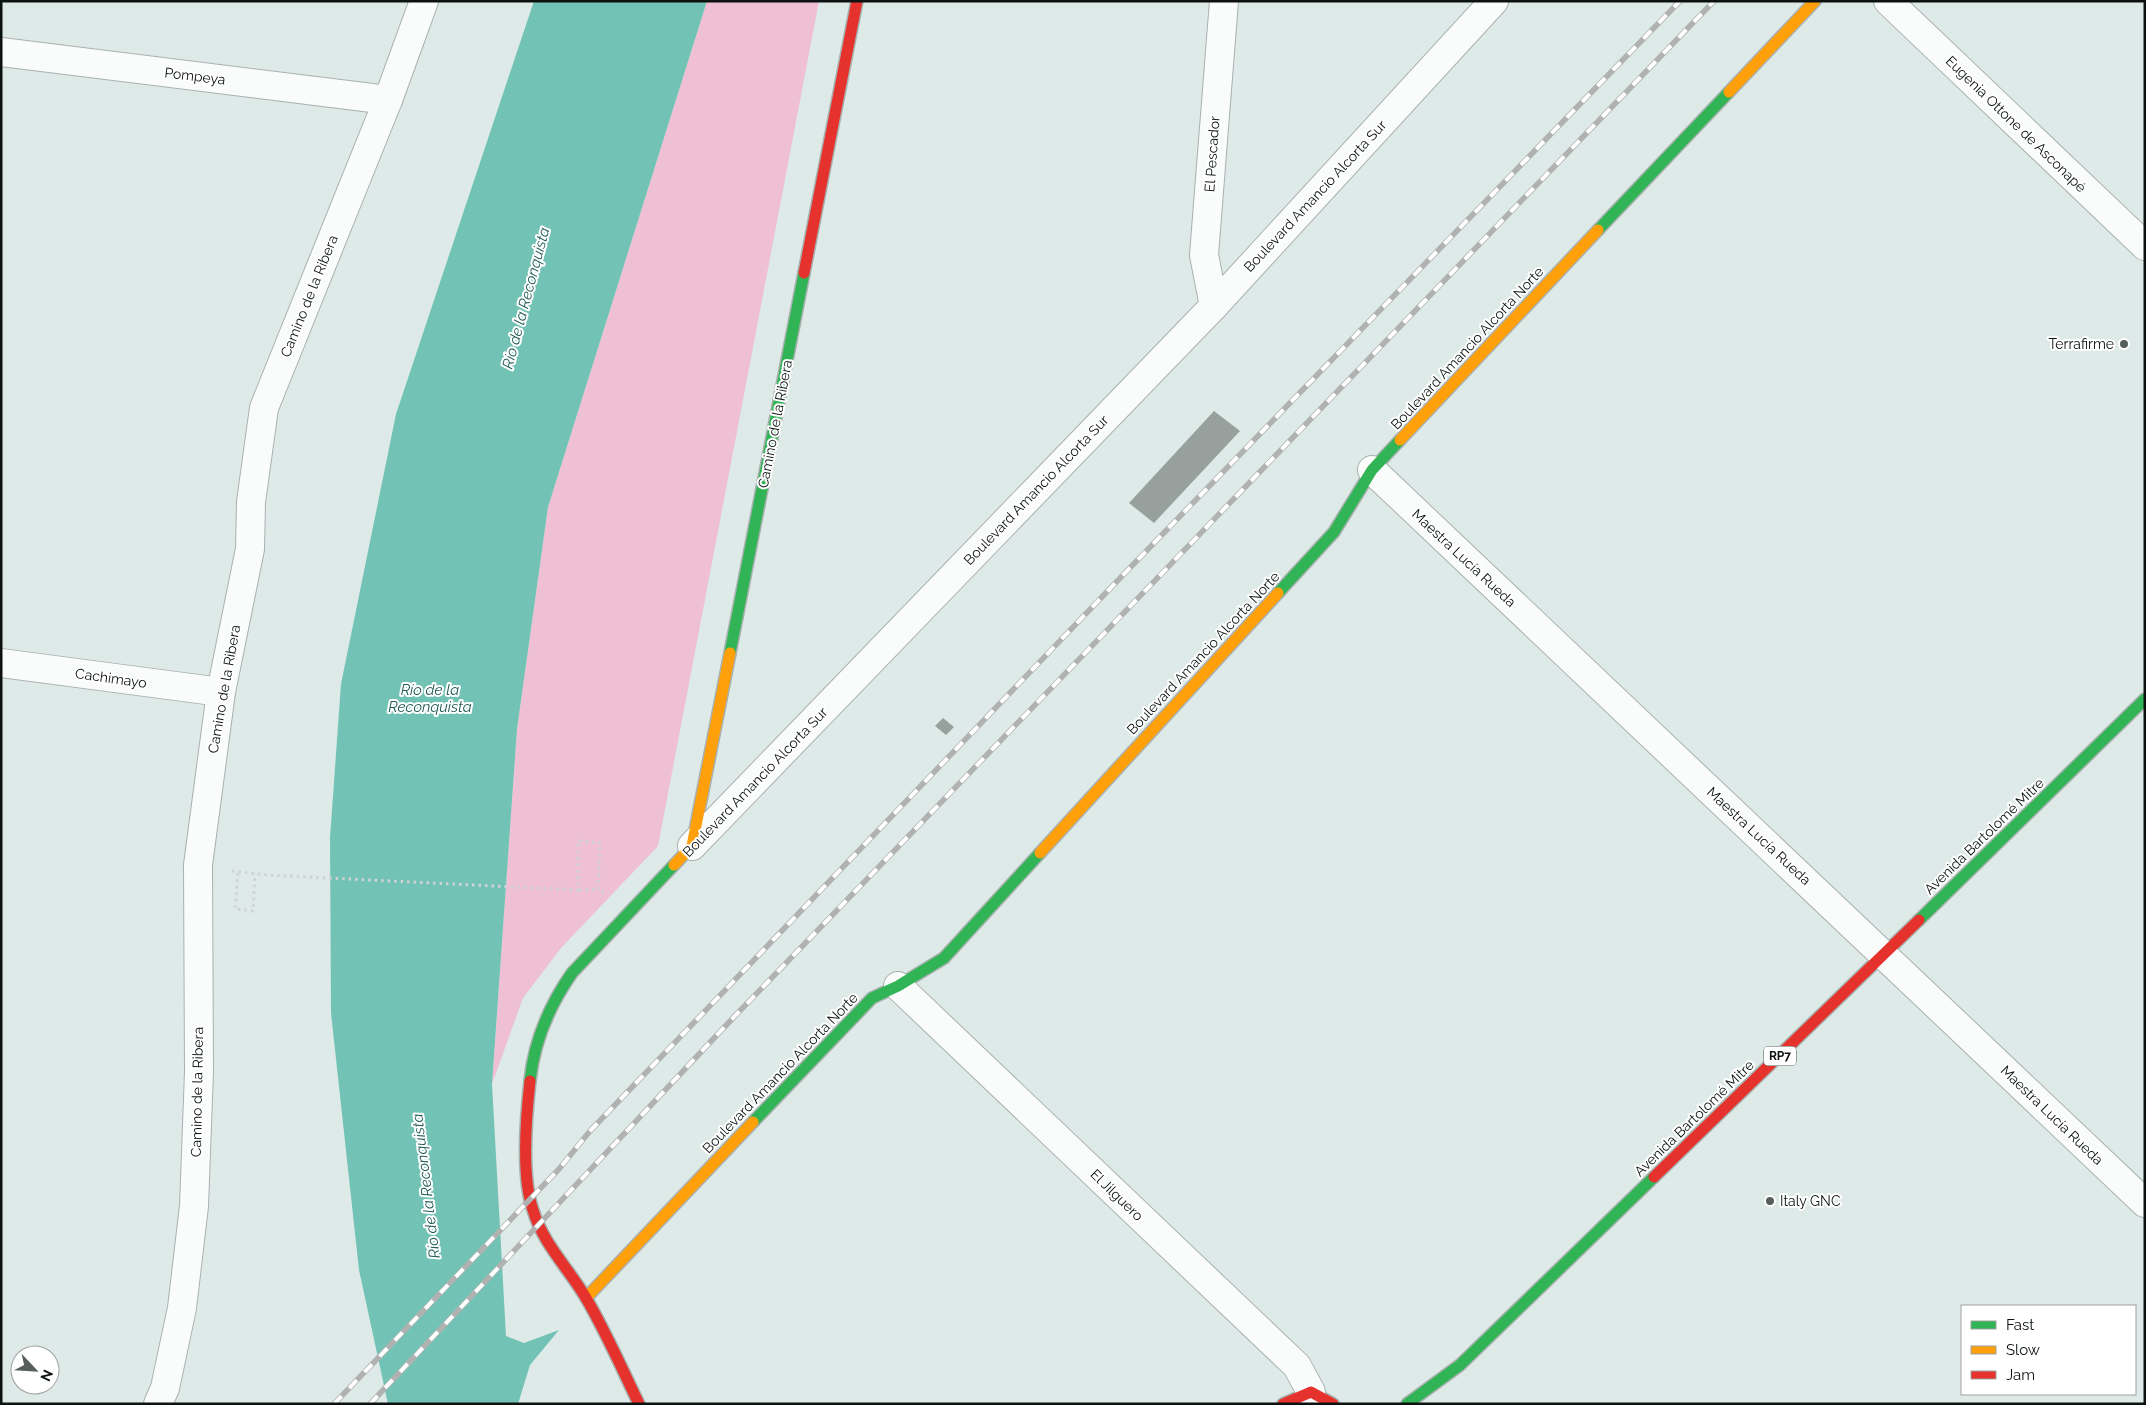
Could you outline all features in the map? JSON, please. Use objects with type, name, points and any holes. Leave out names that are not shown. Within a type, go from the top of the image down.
[{"type":"street","name":"Camino de la Ribera","points":[[158,1404],[165,1388],[182,1308],[194,1206],[199,1072],[198,865],[221,692],[250,549],[252,502],[264,408],[388,100],[424,1]]},
{"type":"street","name":"Camino de la Ribera","points":[[692,846],[857,1]]},
{"type":"street","name":"El Pescador","points":[[1214,306],[1204,255],[1224,1]]},
{"type":"street","name":"Boulevard Amancio Alcorta Sur","points":[[586,1298],[547,1244],[532,1209],[527,1175],[527,1097],[533,1056],[543,1021],[557,992],[692,846],[1214,306],[1494,1]]},
{"type":"street","name":"Boulevard Amancio Alcorta Norte","points":[[586,1298],[872,998],[898,986],[944,958],[1334,532],[1372,470],[1815,1]]},
{"type":"street","name":"Eugenia Ottone de Asconapé","points":[[1888,1],[2145,246]]},
{"type":"street","name":"Pompeya","points":[[1,52],[388,100]]},
{"type":"street","name":"Maestra Lucía Rueda","points":[[1372,470],[2145,1203]]},
{"type":"street","name":"Cachimayo","points":[[1,663],[221,692]]},
{"type":"street","name":"Avenida Bartolomé Mitre","points":[[1407,1404],[1460,1365],[1884,955],[2145,699]]},
{"type":"street","name":"El Jilguero","points":[[898,986],[1297,1366],[1322,1398]]},
{"type":"street","points":[[586,1298],[639,1404]]},
{"type":"street","points":[[1283,1404],[1322,1398]]},
{"type":"path","points":[[578,890],[578,841],[600,843],[598,889]]},
{"type":"path","points":[[238,873],[235,909],[253,911],[254,874]]},
{"type":"path","points":[[266,875],[578,890],[598,889],[636,907]]},
{"type":"shaded area","points":[[707,1],[819,1],[658,846],[561,948],[523,998],[492,1084],[517,729],[548,507]]},
{"type":"water","name":"Río de la Reconquista","points":[[534,1],[707,1],[548,507],[517,729],[492,1084],[506,1336],[524,1343],[559,1330],[530,1365],[518,1404],[388,1404],[359,1270],[331,1013],[330,838],[341,684],[396,414]]},
{"type":"building","points":[[1214,411],[1240,431],[1154,523],[1129,503]]},
{"type":"building","points":[[943,718],[954,727],[946,735],[935,726]]},
{"type":"railway","points":[[334,1404],[559,1169],[590,1131],[1123,575],[1680,1]]},
{"type":"railway","points":[[370,1404],[733,1018],[1714,1]]},
{"type":"traffic: fast","points":[[1598,230],[1729,92]]},
{"type":"traffic: fast","points":[[730,653],[804,273]]},
{"type":"traffic: fast","points":[[1278,593],[1334,532],[1372,470],[1400,440]]},
{"type":"traffic: fast","points":[[1919,920],[2145,699]]},
{"type":"traffic: fast","points":[[753,1122],[872,998],[898,986],[944,958],[1040,853]]},
{"type":"traffic: fast","points":[[530,1081],[539,1038],[556,998],[564,985],[572,973],[674,865]]},
{"type":"traffic: fast","points":[[1407,1404],[1460,1365],[1654,1177]]},
{"type":"traffic: slow","points":[[1729,92],[1815,1]]},
{"type":"traffic: slow","points":[[1400,440],[1598,230]]},
{"type":"traffic: slow","points":[[1040,853],[1278,593]]},
{"type":"traffic: slow","points":[[674,865],[692,846],[730,653]]},
{"type":"traffic: slow","points":[[586,1298],[753,1122]]},
{"type":"traffic: jam","points":[[804,273],[857,1]]},
{"type":"traffic: jam","points":[[1654,1177],[1919,920]]},
{"type":"traffic: jam","points":[[530,1081],[526,1129],[526,1164],[529,1196],[537,1222],[593,1311],[639,1404]]},
{"type":"traffic: jam","points":[[1283,1404],[1311,1392],[1333,1404]]},
{"type":"place","name":"Terrafirme","points":[[2124,344]]},
{"type":"place","name":"Italy GNC","points":[[1770,1201]]}]
